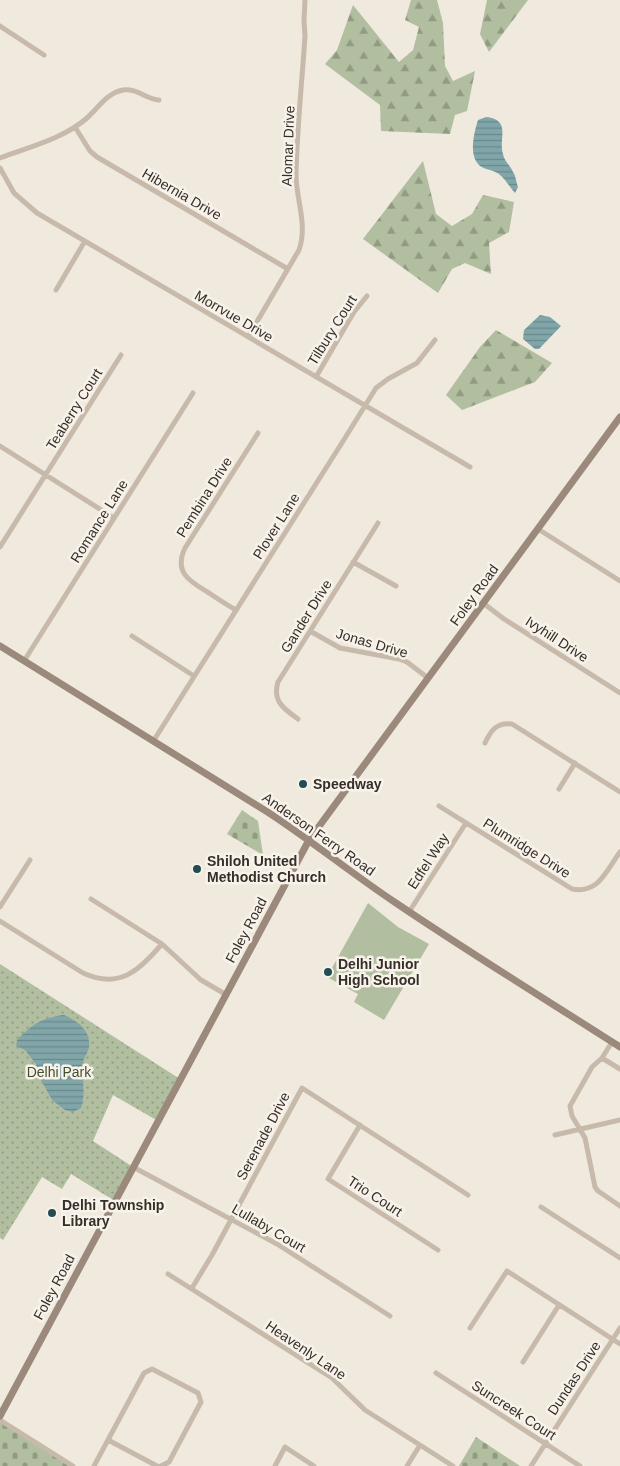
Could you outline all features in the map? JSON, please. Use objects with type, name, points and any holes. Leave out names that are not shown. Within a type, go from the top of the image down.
[{"type":"street","name":"Alomar Drive","points":[[248,337],[299,250],[303,234],[296,176],[305,36],[305,0]]},
{"type":"street","points":[[0,26],[44,55]]},
{"type":"street","points":[[0,158],[75,127],[106,98],[117,92],[125,90],[135,91],[152,100],[159,100]]},
{"type":"street","name":"Hibernia Drive","points":[[75,127],[90,151],[97,157],[288,269]]},
{"type":"street","name":"Morrvue Drive","points":[[0,168],[14,193],[28,207],[470,467]]},
{"type":"street","points":[[56,290],[85,241]]},
{"type":"street","name":"Tilbury Court","points":[[316,377],[354,312],[368,296]]},
{"type":"street","name":"Plover Lane","points":[[154,740],[364,405],[376,388],[417,362],[435,340]]},
{"type":"street","name":"Teaberry Court","points":[[0,547],[121,355]]},
{"type":"street","name":"Romance Lane","points":[[24,661],[193,393]]},
{"type":"street","name":"Foley Road","points":[[0,1418],[309,840],[620,417]]},
{"type":"street","name":"Pembina Drive","points":[[236,610],[190,581],[184,573],[181,558],[185,548],[258,433]]},
{"type":"street","points":[[0,446],[114,518]]},
{"type":"street","name":"Gander Drive","points":[[298,719],[281,706],[276,696],[276,687],[378,523]]},
{"type":"street","points":[[538,529],[620,582]]},
{"type":"street","points":[[353,562],[396,586]]},
{"type":"street","name":"Ivyhill Drive","points":[[483,603],[504,619],[620,692]]},
{"type":"street","name":"Jonas Drive","points":[[310,631],[340,648],[407,662],[428,678]]},
{"type":"street","points":[[132,636],[194,676]]},
{"type":"street","name":"Anderson Ferry Road","points":[[0,646],[154,740],[309,840],[364,882],[409,912],[620,1047]]},
{"type":"street","points":[[485,743],[494,727],[504,723],[512,724],[620,792]]},
{"type":"street","points":[[559,789],[575,763]]},
{"type":"street","name":"Plumridge Drive","points":[[440,806],[572,889],[584,890],[594,886],[620,852]]},
{"type":"street","name":"Edfel Way","points":[[409,912],[466,823]]},
{"type":"street","points":[[0,907],[30,860]]},
{"type":"street","points":[[91,899],[162,944],[200,980],[226,994]]},
{"type":"street","points":[[0,921],[83,973],[97,978],[120,978],[133,972],[145,963],[162,944]]},
{"type":"street","points":[[612,1042],[602,1058],[592,1066],[570,1106],[572,1116],[585,1138],[596,1187],[598,1191],[620,1206]]},
{"type":"street","points":[[602,1058],[620,1069]]},
{"type":"street","name":"Serenade Drive","points":[[192,1288],[232,1220],[302,1088],[468,1195]]},
{"type":"street","points":[[555,1135],[620,1120]]},
{"type":"street","name":"Trio Court","points":[[360,1125],[328,1179],[438,1250]]},
{"type":"street","name":"Lullaby Court","points":[[133,1167],[286,1249],[390,1316]]},
{"type":"street","points":[[541,1207],[620,1258]]},
{"type":"street","points":[[470,1328],[507,1271],[620,1344]]},
{"type":"street","name":"Heavenly Lane","points":[[168,1274],[332,1378],[366,1410],[453,1466]]},
{"type":"street","points":[[523,1362],[559,1305]]},
{"type":"street","name":"Dundas Drive","points":[[531,1466],[620,1328]]},
{"type":"street","points":[[94,1466],[108,1440],[144,1374],[152,1369],[198,1393],[201,1402],[169,1462],[159,1466],[108,1440]]},
{"type":"street","name":"Suncreek Court","points":[[436,1373],[580,1466]]},
{"type":"street","points":[[0,1418],[73,1466]]},
{"type":"street","points":[[408,1466],[420,1445]]},
{"type":"street","points":[[275,1466],[285,1447],[314,1466]]},
{"type":"green space","points":[[411,0],[437,0],[443,23],[445,66],[453,81],[475,71],[467,111],[455,115],[450,134],[381,131],[380,105],[325,64],[337,50],[353,5],[399,62],[413,50],[419,27],[405,20]]},
{"type":"green space","points":[[487,0],[528,0],[489,52],[480,34]]},
{"type":"green space","points":[[423,161],[436,214],[452,226],[472,214],[483,195],[514,202],[509,232],[489,243],[491,274],[465,263],[452,269],[438,293],[363,239]]},
{"type":"green space","points":[[496,330],[552,363],[535,382],[462,410],[446,395],[480,347]]},
{"type":"green space","points":[[242,810],[258,821],[263,855],[227,834]]},
{"type":"green space","points":[[368,903],[398,927],[429,944],[384,1020],[354,1002],[358,994],[327,977]]},
{"type":"green space","name":"Delhi Park","points":[[0,964],[180,1079],[158,1121],[113,1095],[93,1141],[133,1167],[115,1201],[71,1174],[62,1189],[42,1177],[3,1240],[0,1238]]},
{"type":"green space","points":[[0,1420],[73,1466],[0,1466]]},
{"type":"green space","points":[[476,1437],[520,1466],[459,1466]]},
{"type":"water","points":[[486,117],[499,122],[501,126],[504,157],[514,174],[518,187],[515,193],[499,174],[480,166],[476,162],[473,150],[475,131],[478,120]]},
{"type":"water","points":[[540,315],[550,317],[561,326],[539,349],[535,349],[523,339],[524,330]]},
{"type":"water","points":[[64,1015],[82,1027],[89,1041],[89,1047],[82,1065],[84,1092],[81,1108],[73,1112],[65,1110],[52,1100],[40,1078],[36,1064],[25,1050],[16,1046],[17,1040],[33,1026],[43,1020]]},
{"type":"place","name":"Speedway","points":[[303,784]]},
{"type":"place","name":"Shiloh United Methodist Church","points":[[197,869]]},
{"type":"place","name":"Delhi Junior High School","points":[[328,972]]},
{"type":"place","name":"Delhi Township Library","points":[[52,1213]]}]
